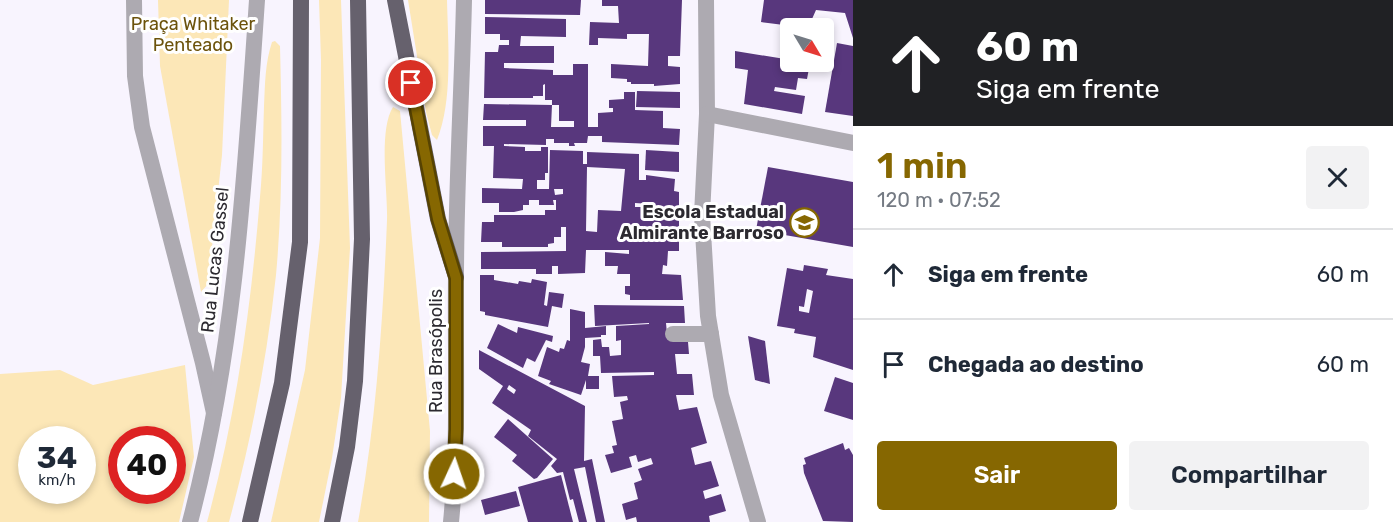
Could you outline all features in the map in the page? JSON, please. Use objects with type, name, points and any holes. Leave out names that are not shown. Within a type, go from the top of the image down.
[{"type":"highway","points":[[250,522],[282,383],[299,253],[301,0]]},
{"type":"highway","points":[[332,522],[347,447],[355,381],[362,239],[358,0]]},
{"type":"highway","points":[[395,0],[438,219],[456,278]]},
{"type":"street","points":[[135,0],[135,76],[142,127],[214,414]]},
{"type":"street","name":"Rua Lucas Gassel","points":[[190,522],[214,414],[229,325],[240,227],[257,0]]},
{"type":"street","name":"Rua Brasópolis","points":[[451,522],[456,429],[456,278],[464,0]]},
{"type":"street","points":[[706,0],[707,114],[702,215],[708,316],[721,396],[758,522]]},
{"type":"street","points":[[707,114],[853,143]]},
{"type":"street","points":[[673,334],[711,334]]},
{"type":"green space","name":"Praça Whitaker Penteado","points":[[158,0],[229,0],[222,155],[208,284],[201,292],[160,66]]},
{"type":"green space","points":[[319,0],[341,0],[350,248],[341,398],[319,522],[271,522],[305,370],[320,238]]},
{"type":"green space","points":[[408,0],[447,0],[447,90],[442,125],[437,140],[432,135],[426,112]]},
{"type":"green space","points":[[275,41],[280,46],[281,189],[276,275],[268,338],[251,430],[229,522],[207,522],[234,402],[247,320],[261,186],[266,74],[272,42]]},
{"type":"green space","points":[[393,107],[400,111],[430,431],[429,522],[358,522],[370,447],[378,372],[387,220],[385,146],[388,118]]},
{"type":"green space","points":[[185,365],[194,457],[186,492],[186,426],[108,426],[108,504],[183,504],[179,522],[0,522],[0,374],[60,370],[93,385]]},
{"type":"building","points":[[485,0],[581,0],[580,15],[485,14]]},
{"type":"building","points":[[602,0],[682,0],[680,56],[668,56],[668,66],[680,67],[680,84],[654,86],[654,84],[631,84],[627,82],[627,79],[611,78],[611,64],[648,66],[649,34],[627,34],[627,39],[598,38],[598,45],[589,45],[590,22],[619,23],[618,6],[602,6]]},
{"type":"building","points":[[764,0],[853,0],[853,38],[845,13],[816,10],[812,18],[780,18],[780,24],[761,22]]},
{"type":"building","points":[[485,17],[566,19],[566,37],[521,36],[520,46],[554,46],[554,63],[504,63],[504,68],[553,70],[553,75],[573,75],[573,64],[588,64],[588,127],[598,127],[598,113],[613,112],[613,108],[609,108],[609,100],[624,99],[624,92],[635,92],[635,110],[663,111],[663,128],[680,129],[679,145],[602,142],[602,136],[588,136],[587,143],[574,143],[575,146],[569,146],[569,143],[554,143],[554,139],[546,139],[546,145],[504,144],[504,146],[525,147],[525,151],[541,151],[541,147],[548,147],[548,173],[545,173],[545,180],[537,180],[537,189],[549,189],[550,150],[583,151],[583,164],[587,164],[587,152],[639,154],[639,180],[646,180],[646,175],[675,179],[674,191],[679,192],[679,233],[660,233],[660,239],[679,240],[679,251],[668,251],[667,266],[663,265],[662,274],[681,275],[683,300],[630,300],[630,295],[625,294],[625,286],[630,286],[630,274],[617,274],[618,266],[605,266],[605,252],[629,254],[629,250],[586,250],[585,273],[558,274],[558,266],[552,266],[552,274],[536,274],[536,269],[481,269],[481,252],[566,251],[566,227],[561,227],[561,237],[554,237],[554,243],[548,244],[548,247],[502,247],[502,242],[481,242],[482,222],[494,222],[494,215],[545,215],[545,210],[556,210],[556,200],[553,200],[554,205],[539,205],[539,200],[529,200],[529,205],[523,205],[523,210],[514,212],[499,212],[499,203],[482,203],[482,188],[522,189],[523,179],[493,178],[494,146],[483,146],[483,126],[526,126],[526,120],[483,120],[484,104],[552,105],[552,100],[545,100],[545,84],[543,85],[543,96],[484,98],[485,52],[498,52],[499,45],[509,45],[509,40],[500,40],[500,34],[485,34]],"holes":[[[552,105],[559,105],[559,121],[574,121],[574,127],[551,127]],[[587,167],[625,169],[621,211],[598,210],[597,232],[586,231]],[[554,189],[563,189],[563,194],[555,195]],[[635,203],[650,204],[650,207],[635,207]]]},
{"type":"building","points":[[837,43],[853,46],[853,116],[825,112],[832,72],[834,72]]},
{"type":"building","points":[[735,51],[780,58],[780,72],[808,72],[807,79],[798,78],[796,90],[775,87],[774,91],[805,96],[802,114],[744,104],[748,70],[735,68]]},
{"type":"building","points":[[637,91],[680,92],[680,108],[636,107]]},
{"type":"building","points":[[646,150],[679,152],[679,172],[645,170]]},
{"type":"building","points":[[768,167],[853,182],[853,247],[756,230]]},
{"type":"building","points":[[804,265],[828,269],[826,275],[853,279],[853,370],[813,357],[816,337],[794,333],[795,329],[777,326],[787,268],[803,271]],"holes":[[[807,289],[813,291],[809,313],[799,311],[799,306],[804,307]]]},
{"type":"building","points":[[480,275],[494,275],[494,280],[518,284],[519,281],[531,283],[532,279],[547,282],[544,305],[547,306],[549,292],[564,294],[562,308],[552,306],[548,327],[485,315],[485,312],[480,311]]},
{"type":"building","points":[[594,305],[684,306],[685,323],[666,323],[667,334],[688,342],[689,354],[675,354],[677,374],[692,374],[694,395],[676,395],[679,410],[697,407],[707,443],[691,448],[695,465],[711,461],[719,486],[703,491],[705,499],[721,494],[726,511],[709,516],[710,522],[637,522],[636,517],[626,520],[622,504],[638,499],[634,483],[642,480],[638,469],[653,464],[651,458],[638,462],[636,455],[629,457],[632,467],[611,473],[605,455],[614,453],[612,446],[617,445],[612,421],[623,419],[620,402],[628,400],[627,396],[614,397],[612,376],[654,375],[654,372],[601,373],[600,356],[593,356],[593,340],[601,339],[602,347],[609,347],[610,356],[621,355],[621,340],[616,341],[616,326],[649,323],[595,326]]},
{"type":"building","points":[[570,309],[585,312],[585,328],[606,326],[606,335],[585,338],[581,362],[590,364],[588,376],[599,376],[599,389],[586,389],[586,380],[581,395],[549,384],[551,381],[538,376],[547,347],[559,352],[560,348],[564,349],[567,340],[570,341]]},
{"type":"building","points":[[498,324],[517,333],[518,327],[553,336],[552,342],[546,340],[535,362],[527,358],[523,368],[487,348]]},
{"type":"building","points":[[748,336],[765,341],[770,384],[755,380]]},
{"type":"building","points":[[479,350],[585,406],[584,461],[592,459],[605,522],[596,522],[585,467],[574,469],[587,522],[579,522],[573,499],[570,500],[563,472],[557,473],[551,466],[557,459],[528,436],[531,430],[492,403],[503,386],[479,369]],"holes":[[[509,385],[516,390],[514,394],[507,389]]]},
{"type":"building","points":[[835,377],[853,383],[853,420],[824,411]]},
{"type":"building","points":[[508,419],[553,459],[537,478],[534,479],[512,461],[517,455],[494,437]]},
{"type":"building","points":[[843,443],[845,450],[849,448],[853,455],[853,522],[823,521],[804,473],[803,465],[806,464],[804,458]]},
{"type":"building","points":[[561,475],[573,522],[528,522],[518,487]]},
{"type":"building","points":[[516,491],[520,506],[485,515],[481,500]]},
{"type":"place","name":"Escola Estadual Almirante Barroso","points":[[805,222]]},
{"type":"route","points":[[411,83],[438,219],[456,278],[454,474]]}]
